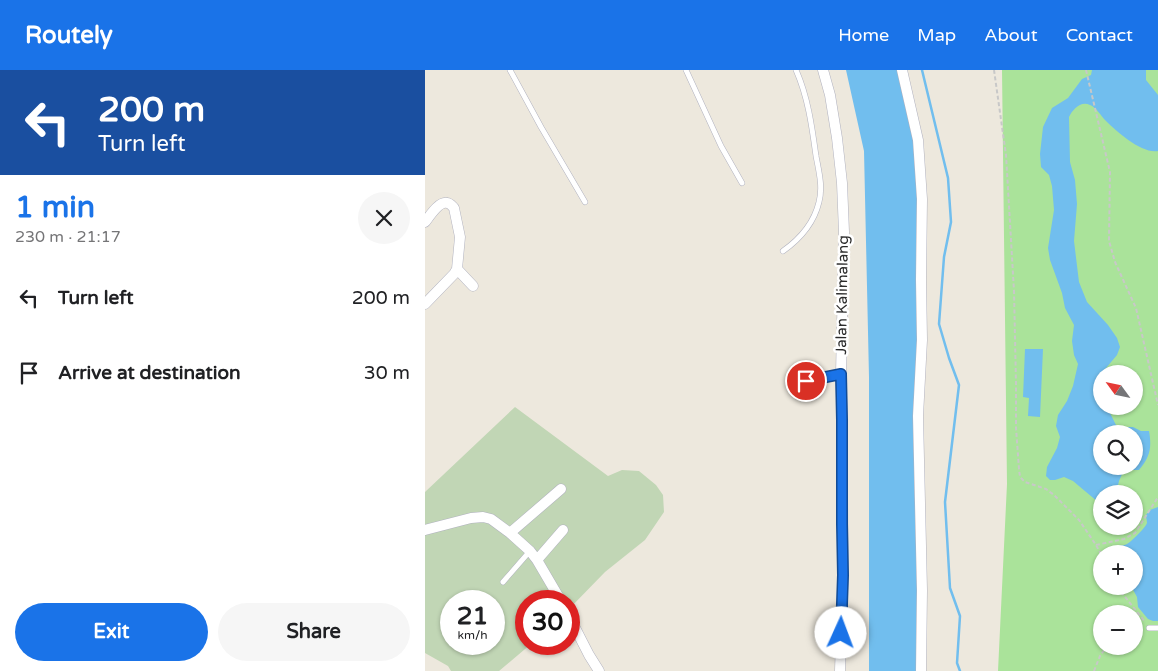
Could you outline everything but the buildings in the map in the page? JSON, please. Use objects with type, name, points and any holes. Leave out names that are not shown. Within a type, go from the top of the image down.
[{"type":"street","name":"Jalan Kalimalang","points":[[823,70],[836,129],[842,183],[844,232],[841,374],[843,575],[840,671]]},
{"type":"street","points":[[902,70],[918,140],[921,199],[921,340],[918,416],[922,590],[921,671]]},
{"type":"street","points":[[425,222],[437,206],[447,203],[454,208],[460,237],[457,269],[425,304]]},
{"type":"street","points":[[457,269],[473,286]]},
{"type":"street","points":[[510,533],[561,489]]},
{"type":"street","points":[[425,530],[471,518],[483,517],[491,519],[530,551],[555,590]]},
{"type":"street","points":[[537,560],[563,530]]},
{"type":"street","points":[[580,638],[596,670]]},
{"type":"lane","points":[[510,70],[585,202]]},
{"type":"lane","points":[[686,70],[721,146],[742,183]]},
{"type":"lane","points":[[783,251],[794,244],[806,230],[819,203],[821,187],[810,115],[801,81],[796,70]]},
{"type":"lane","points":[[788,384],[841,374]]},
{"type":"lane","points":[[503,582],[530,551]]},
{"type":"lane","points":[[1149,628],[1158,628]]},
{"type":"path","points":[[995,70],[1006,155],[1014,291],[1014,344],[1017,384],[1016,428],[1020,477],[1025,482],[1046,489],[1054,495],[1079,520],[1097,545],[1124,539],[1135,533],[1158,497]]},
{"type":"path","points":[[1087,70],[1110,172],[1109,241],[1115,262],[1136,308],[1158,405]]},
{"type":"path","points":[[1124,595],[1149,628],[1143,630]]},
{"type":"path","points":[[1094,671],[1101,655]]},
{"type":"green space","points":[[1002,70],[1158,70],[1158,671],[998,671],[1007,484]]},
{"type":"green space","points":[[515,407],[608,476],[622,470],[639,471],[656,485],[663,495],[664,512],[645,540],[605,572],[580,598],[580,590],[515,590],[515,655],[518,655],[499,671],[451,671],[448,666],[425,653],[425,492]]},
{"type":"water","points":[[846,70],[901,70],[918,140],[920,671],[869,671],[869,377],[864,151]]},
{"type":"water","points":[[1092,70],[1146,70],[1146,80],[1158,95],[1158,151],[1137,146],[1111,126],[1090,105],[1080,105],[1072,111],[1069,117],[1070,162],[1075,180],[1077,204],[1074,241],[1079,282],[1087,302],[1108,325],[1117,338],[1120,347],[1117,355],[1109,365],[1093,365],[1093,415],[1111,415],[1116,425],[1093,425],[1093,475],[1122,475],[1118,485],[1093,485],[1093,498],[1073,481],[1064,477],[1050,480],[1046,476],[1047,467],[1057,448],[1060,437],[1056,426],[1058,415],[1067,401],[1073,386],[1078,364],[1074,355],[1072,341],[1074,325],[1065,308],[1062,293],[1050,260],[1048,248],[1054,210],[1052,186],[1049,175],[1041,167],[1040,154],[1043,127],[1052,108],[1068,98],[1082,79],[1091,75]]},
{"type":"water","points":[[1025,349],[1043,349],[1040,417],[1028,416],[1029,398],[1023,397]]},
{"type":"water","points":[[1143,431],[1149,431],[1150,447],[1143,465]]},
{"type":"water","points":[[1158,507],[1158,621],[1148,619],[1143,613],[1143,605],[1138,605],[1136,595],[1143,595],[1143,545],[1125,545],[1137,535],[1143,535],[1143,529],[1147,523],[1146,515],[1150,510]]},
{"type":"waterway","points":[[922,70],[948,178],[951,222],[944,257],[939,324],[959,385],[945,502],[950,588],[960,616],[957,663],[960,671]]},
{"type":"route","points":[[806,381],[841,374],[843,575],[841,633]]}]
